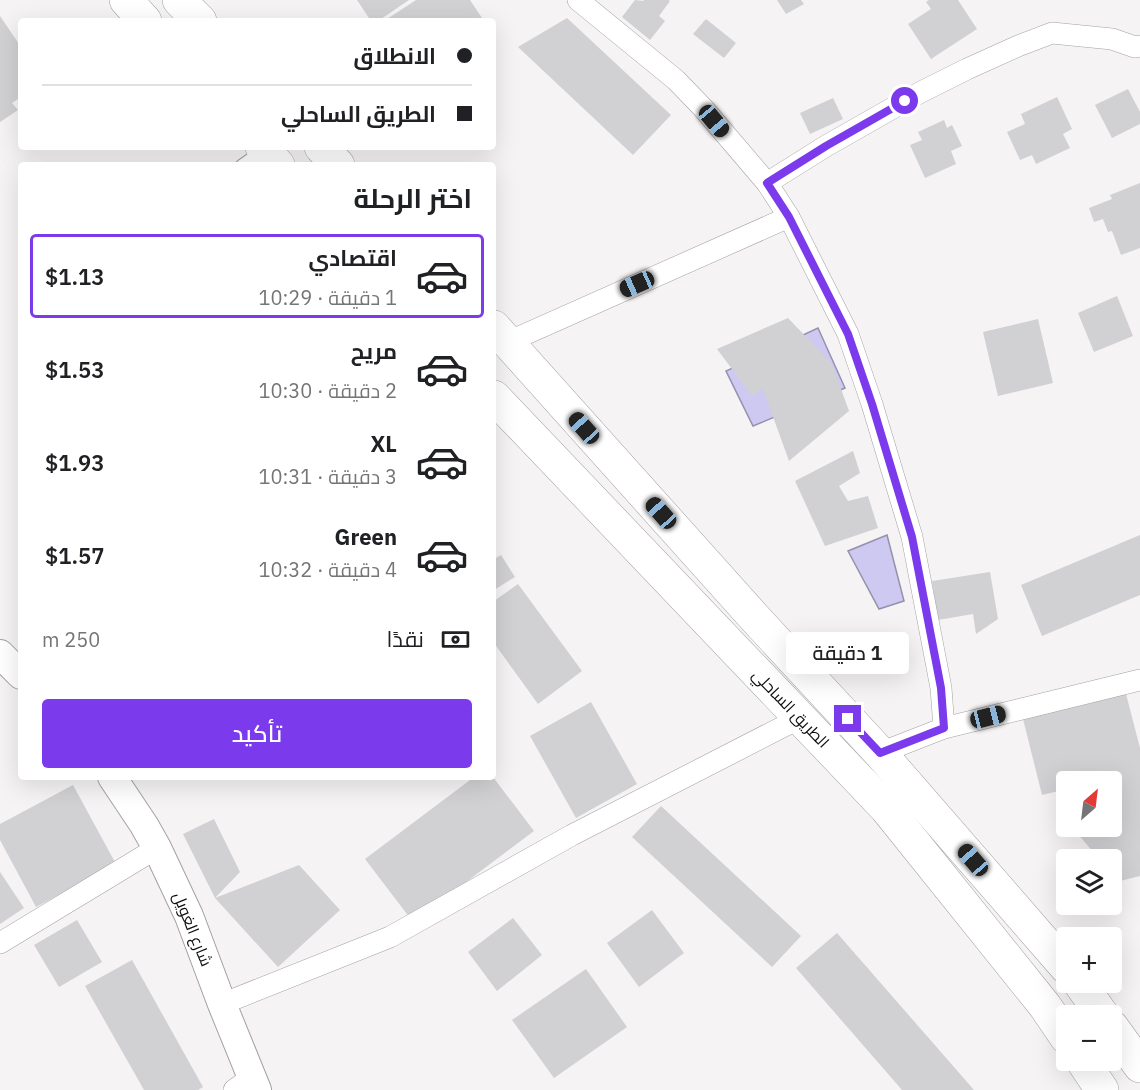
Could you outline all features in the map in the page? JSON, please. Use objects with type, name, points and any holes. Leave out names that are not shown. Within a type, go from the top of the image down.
[{"type":"highway","points":[[126,0],[142,18]]},
{"type":"highway","points":[[180,0],[197,18]]},
{"type":"highway","points":[[324,150],[335,162]]},
{"type":"highway","name":"الطريق الساحلي","points":[[501,334],[753,616],[880,753],[1056,955]]},
{"type":"highway","name":"الطريق الساحلي","points":[[496,399],[885,808],[1056,1022]]},
{"type":"highway","points":[[1122,1041],[1140,1066]]},
{"type":"highway","points":[[1089,1071],[1102,1090]]},
{"type":"street","points":[[578,0],[676,80],[767,183],[789,217],[848,334],[872,404],[912,537],[941,688],[944,728]]},
{"type":"street","points":[[767,183],[836,140],[921,92],[1018,46],[1052,33],[1112,39],[1140,46]]},
{"type":"street","points":[[501,334],[789,217]]},
{"type":"street","points":[[0,654],[18,672]]},
{"type":"street","points":[[880,753],[944,728],[1140,680]]},
{"type":"street","points":[[222,1004],[390,937],[572,835],[800,718]]},
{"type":"street","name":"شارع الغويل","points":[[114,780],[157,848],[189,916],[222,1004],[248,1086]]},
{"type":"street","points":[[0,943],[157,848]]},
{"type":"shaded area","points":[[818,328],[845,388],[753,426],[726,371]]},
{"type":"shaded area","points":[[887,535],[904,601],[879,609],[848,551]]},
{"type":"building","points":[[357,0],[409,0],[382,18],[369,18]]},
{"type":"building","points":[[416,0],[470,0],[482,18],[389,18]]},
{"type":"building","points":[[635,0],[670,1],[659,16],[665,21],[650,40],[622,17]]},
{"type":"building","points":[[777,0],[801,0],[804,4],[786,14]]},
{"type":"building","points":[[929,0],[958,0],[977,29],[931,59],[908,24],[931,9],[926,2]]},
{"type":"building","points":[[0,16],[18,43],[18,99],[12,103],[18,110],[0,122]]},
{"type":"building","points":[[567,18],[671,115],[633,155],[518,47]]},
{"type":"building","points":[[706,19],[736,43],[724,58],[693,34]]},
{"type":"building","points":[[1128,89],[1140,112],[1140,124],[1112,138],[1095,105]]},
{"type":"building","points":[[1057,97],[1072,129],[1063,134],[1070,148],[1036,164],[1032,155],[1020,160],[1007,132],[1025,124],[1021,114]]},
{"type":"building","points":[[833,98],[843,119],[810,134],[800,113]]},
{"type":"building","points":[[944,120],[947,128],[952,125],[962,146],[951,151],[956,164],[925,178],[910,145],[922,140],[918,132]]},
{"type":"building","points":[[1140,183],[1140,248],[1121,255],[1112,231],[1108,232],[1103,219],[1094,222],[1089,208],[1112,199],[1110,195]]},
{"type":"building","points":[[1117,296],[1133,336],[1094,352],[1078,313]]},
{"type":"building","points":[[788,318],[832,364],[849,411],[789,461],[763,389],[752,396],[717,349]]},
{"type":"building","points":[[1038,319],[1053,383],[998,396],[983,332]]},
{"type":"building","points":[[853,451],[860,473],[839,486],[848,501],[868,496],[878,528],[825,546],[795,481]]},
{"type":"building","points":[[1140,535],[1140,595],[1042,636],[1021,585]]},
{"type":"building","points":[[501,555],[515,577],[496,589],[496,558]]},
{"type":"building","points":[[990,572],[998,619],[976,634],[973,614],[938,620],[932,581]]},
{"type":"building","points":[[518,584],[582,671],[538,704],[496,646],[496,600]]},
{"type":"building","points":[[1125,690],[1140,748],[1140,876],[1122,880],[1122,849],[1091,849],[1080,837],[1122,837],[1122,771],[1056,771],[1056,792],[1042,795],[1022,715]]},
{"type":"building","points":[[591,702],[637,784],[576,818],[530,736]]},
{"type":"building","points":[[470,780],[495,780],[534,831],[413,922],[365,859]]},
{"type":"building","points":[[73,785],[116,864],[36,907],[0,840],[0,824]]},
{"type":"building","points":[[661,806],[801,936],[772,967],[632,837]]},
{"type":"building","points":[[214,819],[240,872],[215,898],[183,834]]},
{"type":"building","points":[[299,865],[340,910],[278,967],[215,898]]},
{"type":"building","points":[[0,872],[24,908],[0,924]]},
{"type":"building","points":[[652,910],[684,953],[639,987],[607,943]]},
{"type":"building","points":[[513,918],[542,955],[497,991],[468,952]]},
{"type":"building","points":[[77,920],[102,962],[59,987],[34,945]]},
{"type":"building","points":[[837,933],[974,1090],[902,1090],[796,968]]},
{"type":"building","points":[[132,960],[203,1087],[198,1090],[144,1090],[85,986]]},
{"type":"building","points":[[586,969],[627,1027],[554,1078],[512,1020]]},
{"type":"route","points":[[848,719],[880,753],[944,728],[941,688],[912,537],[872,404],[848,334],[789,217],[767,183],[905,101]]}]
